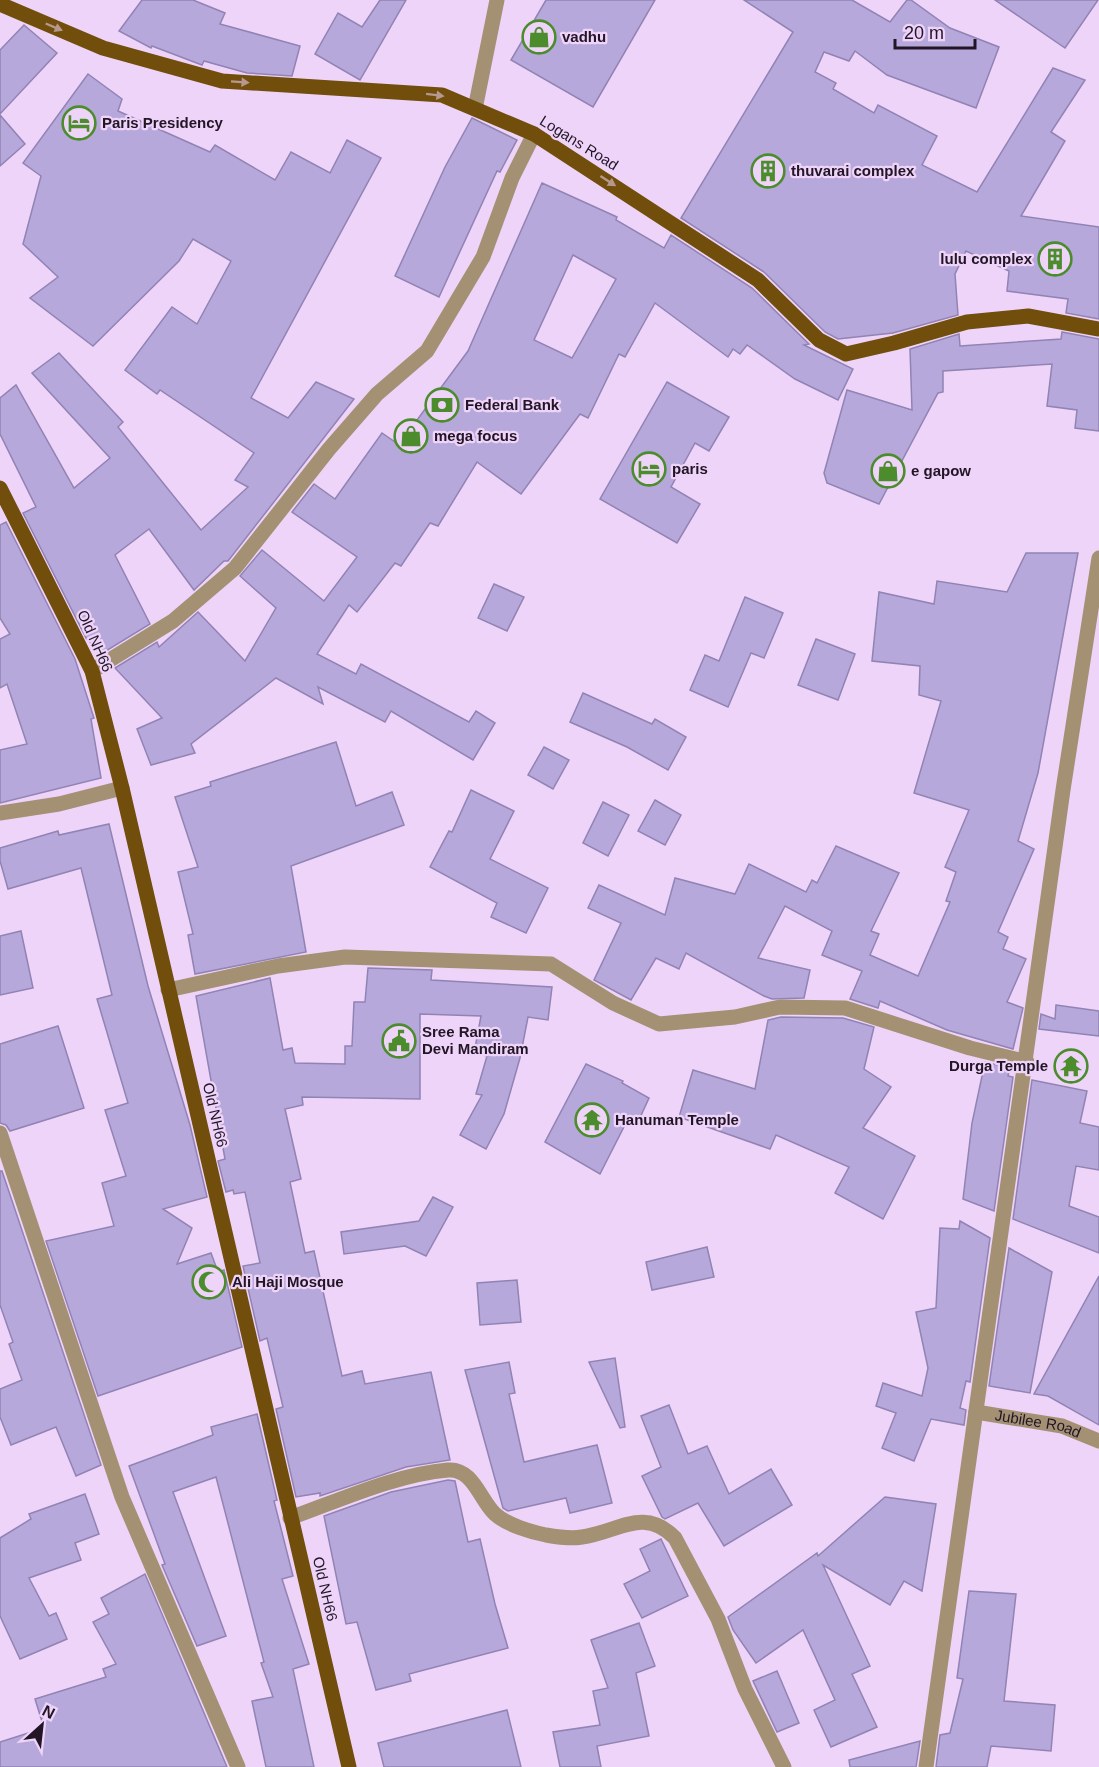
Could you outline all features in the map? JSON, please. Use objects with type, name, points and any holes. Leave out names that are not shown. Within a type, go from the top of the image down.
[{"type":"main road","name":"Logans Road","points":[[0,4],[103,48],[222,81],[442,95],[534,134],[758,280],[819,340],[846,354],[967,322],[1028,316],[1099,328]]},
{"type":"main road","name":"Old NH66","points":[[0,488],[92,671],[122,788],[349,1767]]},
{"type":"street","points":[[475,110],[496,0]]},
{"type":"street","points":[[92,671],[173,621],[235,568],[329,449],[377,394],[427,351],[483,257],[512,178],[534,134]]},
{"type":"street","points":[[926,1767],[1027,1062],[1063,790],[1099,558]]},
{"type":"street","points":[[0,813],[59,804],[122,788]]},
{"type":"street","points":[[168,990],[278,966],[345,957],[551,964],[613,1003],[659,1024],[735,1017],[780,1007],[845,1008],[970,1048],[1027,1062]]},
{"type":"street","points":[[0,1133],[122,1497],[238,1767]]},
{"type":"street","name":"Jubilee Road","points":[[976,1412],[1062,1426],[1099,1441]]},
{"type":"street","points":[[290,1518],[388,1483],[450,1469],[464,1474],[474,1483],[497,1516],[536,1533],[560,1538],[583,1537],[639,1522],[649,1522],[666,1529],[675,1538],[718,1619],[745,1689],[784,1767]]},
{"type":"building","points":[[142,0],[193,0],[225,13],[220,24],[300,46],[292,76],[247,73],[204,61],[202,65],[152,46],[151,48],[119,31]]},
{"type":"building","points":[[380,0],[406,0],[360,80],[315,54],[338,13],[362,27]]},
{"type":"building","points":[[546,0],[655,0],[593,107],[511,60]]},
{"type":"building","points":[[744,0],[852,0],[890,22],[907,0],[911,0],[950,28],[999,47],[976,108],[887,75],[855,51],[849,61],[824,52],[815,72],[836,83],[833,89],[874,113],[878,105],[937,136],[922,165],[977,192],[1053,68],[1085,80],[1051,132],[1065,141],[1021,216],[1099,227],[1099,319],[1066,313],[1068,299],[1007,291],[1009,271],[966,251],[955,274],[958,315],[893,333],[838,339],[825,332],[764,272],[681,218],[793,32]]},
{"type":"building","points":[[995,0],[1098,0],[1065,48]]},
{"type":"building","points":[[24,25],[57,53],[0,114],[0,50]]},
{"type":"building","points":[[88,74],[122,99],[118,111],[210,152],[215,145],[275,180],[291,152],[330,173],[347,140],[381,158],[251,398],[288,418],[316,382],[354,399],[228,561],[224,561],[194,590],[149,529],[115,555],[150,624],[101,654],[86,638],[23,513],[36,507],[0,434],[0,398],[16,385],[74,488],[110,458],[32,373],[59,353],[123,422],[118,427],[201,530],[248,487],[235,480],[254,453],[160,390],[157,394],[125,370],[172,307],[197,324],[231,261],[193,239],[179,261],[93,346],[30,298],[58,277],[23,244],[41,176],[23,163]]},
{"type":"building","points":[[0,115],[25,144],[0,166]]},
{"type":"building","points":[[472,118],[517,140],[500,172],[497,171],[439,297],[395,276],[445,167]]},
{"type":"building","points":[[542,183],[617,217],[616,220],[664,248],[671,235],[752,288],[809,344],[804,345],[853,369],[838,400],[795,379],[747,345],[740,354],[733,349],[728,357],[655,303],[625,357],[619,354],[588,418],[580,414],[521,494],[477,462],[438,526],[430,523],[401,566],[395,563],[357,612],[349,605],[317,654],[356,674],[361,664],[469,722],[476,711],[495,723],[473,760],[391,711],[385,722],[318,687],[323,704],[276,678],[191,744],[195,753],[151,765],[137,729],[162,718],[115,668],[157,642],[159,647],[198,612],[245,661],[276,608],[240,576],[262,550],[324,601],[357,557],[292,512],[314,484],[335,499],[382,433],[398,444],[468,351]],"holes":[[[573,255],[616,279],[572,358],[534,340]]]},
{"type":"building","points":[[1062,332],[1099,339],[1099,431],[1075,428],[1077,410],[1047,406],[1052,364],[943,371],[943,392],[938,393],[879,504],[827,483],[824,473],[847,390],[912,410],[910,349],[959,334],[960,346],[1061,339]]},
{"type":"building","name":"paris","points":[[667,382],[729,417],[709,451],[695,443],[671,487],[700,504],[677,543],[600,499]]},
{"type":"building","points":[[6,522],[75,659],[94,718],[91,719],[101,778],[0,803],[0,750],[27,744],[7,684],[0,688],[0,639],[10,634],[0,618],[0,525]]},
{"type":"building","points":[[1026,553],[1078,553],[1038,773],[1018,841],[1034,849],[998,932],[1008,937],[1003,949],[1026,959],[1007,1002],[1023,1008],[1013,1049],[947,1030],[880,1001],[878,1008],[850,999],[862,971],[822,955],[832,931],[785,906],[758,958],[810,970],[804,998],[772,999],[764,996],[686,953],[679,969],[656,958],[631,1000],[594,980],[621,923],[588,908],[599,885],[665,915],[675,878],[735,894],[749,864],[806,892],[812,880],[817,883],[836,846],[899,873],[871,931],[879,934],[870,955],[918,976],[950,902],[946,901],[956,872],[945,867],[969,810],[914,793],[941,701],[919,695],[920,666],[872,661],[879,592],[934,604],[937,581],[1007,592]]},
{"type":"building","points":[[494,584],[524,597],[507,631],[478,618]]},
{"type":"building","points":[[745,597],[783,613],[764,658],[751,653],[728,707],[690,690],[705,655],[719,661]]},
{"type":"building","points":[[816,639],[855,654],[838,700],[798,685]]},
{"type":"building","points":[[583,693],[652,724],[655,719],[686,737],[668,770],[627,747],[570,722]]},
{"type":"building","points":[[336,742],[356,806],[392,792],[404,825],[291,866],[306,952],[195,974],[188,935],[193,934],[178,872],[198,867],[175,797],[211,786],[210,782]]},
{"type":"building","points":[[544,747],[569,760],[553,789],[528,775]]},
{"type":"building","points":[[471,790],[514,811],[490,859],[548,888],[526,933],[491,917],[497,903],[430,867],[449,831],[452,832]]},
{"type":"building","points":[[655,800],[681,815],[665,845],[638,831]]},
{"type":"building","points":[[603,802],[629,815],[608,856],[583,843]]},
{"type":"building","points":[[109,824],[148,986],[190,1125],[207,1197],[163,1209],[192,1228],[177,1264],[211,1253],[218,1272],[224,1270],[242,1347],[98,1396],[46,1241],[114,1226],[102,1183],[126,1176],[105,1110],[128,1103],[97,999],[112,995],[81,868],[8,889],[0,861],[0,848],[58,831],[59,835]]},
{"type":"building","points":[[21,931],[33,988],[0,995],[0,936]]},
{"type":"building","points":[[368,968],[432,970],[431,980],[552,987],[548,1020],[528,1017],[520,1058],[504,1114],[486,1149],[460,1135],[482,1095],[476,1094],[487,1056],[474,1053],[481,1016],[420,1014],[420,1099],[302,1097],[303,1105],[285,1109],[301,1179],[290,1182],[305,1253],[314,1251],[342,1376],[362,1371],[365,1384],[431,1372],[450,1460],[406,1467],[320,1496],[320,1493],[296,1497],[276,1409],[283,1407],[267,1338],[260,1341],[243,1266],[260,1263],[245,1192],[234,1194],[233,1190],[226,1192],[218,1161],[225,1159],[196,996],[270,978],[283,1050],[292,1048],[295,1063],[345,1064],[345,1046],[352,1046],[354,1002],[365,1002]]},
{"type":"building","points":[[1056,1005],[1099,1011],[1099,1036],[1039,1029],[1041,1014],[1055,1019]]},
{"type":"building","points":[[781,1017],[843,1018],[874,1027],[864,1069],[891,1087],[863,1128],[915,1156],[883,1219],[835,1193],[849,1167],[776,1135],[770,1149],[679,1117],[693,1070],[755,1089],[768,1020]]},
{"type":"building","points":[[58,1026],[84,1108],[10,1131],[6,1125],[0,1123],[0,1044]]},
{"type":"building","points":[[985,1062],[1010,1068],[1008,1076],[1013,1077],[994,1211],[963,1199],[972,1123]]},
{"type":"building","name":"Hanuman Temple","points":[[586,1064],[623,1081],[622,1083],[649,1098],[638,1122],[628,1119],[600,1174],[545,1142]]},
{"type":"building","points":[[1032,1080],[1087,1091],[1080,1123],[1099,1127],[1099,1170],[1076,1166],[1069,1206],[1099,1217],[1099,1253],[1013,1219]]},
{"type":"building","points":[[0,1171],[2,1171],[101,1465],[76,1476],[56,1427],[11,1445],[0,1417],[0,1389],[22,1380],[9,1344],[13,1342],[0,1305]]},
{"type":"building","points":[[433,1197],[453,1207],[426,1256],[405,1246],[344,1254],[341,1232],[419,1221]]},
{"type":"building","points":[[960,1221],[990,1238],[970,1382],[966,1381],[960,1408],[966,1410],[964,1425],[931,1419],[914,1461],[882,1448],[896,1413],[876,1406],[883,1383],[922,1396],[928,1368],[916,1312],[936,1308],[940,1228],[959,1229]]},
{"type":"building","points":[[707,1247],[714,1277],[652,1290],[646,1262]]},
{"type":"building","points":[[1009,1248],[1052,1272],[1030,1393],[989,1386]]},
{"type":"building","points":[[1099,1276],[1099,1425],[1048,1396],[1034,1394]]},
{"type":"building","points":[[517,1280],[521,1322],[480,1325],[477,1283]]},
{"type":"building","points":[[615,1358],[625,1427],[620,1428],[589,1362]]},
{"type":"building","points":[[509,1362],[515,1393],[509,1394],[524,1462],[597,1445],[612,1503],[570,1513],[566,1498],[508,1511],[503,1508],[465,1370]]},
{"type":"building","points":[[669,1405],[688,1454],[707,1446],[729,1494],[771,1469],[792,1505],[724,1546],[698,1503],[665,1519],[662,1517],[642,1476],[661,1467],[641,1416]]},
{"type":"building","points":[[257,1414],[277,1500],[274,1501],[293,1576],[282,1579],[309,1664],[293,1669],[314,1767],[266,1767],[252,1701],[273,1697],[261,1663],[264,1662],[216,1477],[173,1492],[226,1636],[197,1646],[162,1565],[165,1564],[129,1466],[213,1435],[211,1427]]},
{"type":"building","points":[[448,1480],[455,1481],[468,1542],[480,1539],[508,1648],[409,1674],[411,1681],[376,1690],[357,1622],[346,1624],[324,1516],[391,1492]]},
{"type":"building","points":[[85,1494],[99,1534],[75,1543],[81,1560],[29,1578],[49,1616],[56,1613],[67,1639],[20,1659],[0,1616],[0,1538],[31,1519],[29,1514]]},
{"type":"building","points":[[885,1497],[936,1504],[922,1591],[904,1581],[890,1605],[823,1565],[870,1666],[852,1674],[877,1727],[831,1747],[814,1710],[835,1700],[803,1630],[756,1663],[733,1630],[728,1617],[817,1553],[818,1556]]},
{"type":"building","points":[[661,1539],[688,1596],[642,1618],[624,1584],[650,1571],[640,1549]]},
{"type":"building","points":[[145,1574],[227,1767],[0,1767],[0,1742],[44,1728],[35,1699],[106,1677],[103,1669],[116,1664],[93,1622],[109,1614],[101,1598]]},
{"type":"building","points":[[969,1591],[1016,1594],[1004,1701],[1055,1705],[1051,1751],[991,1746],[987,1767],[936,1767],[940,1735],[950,1733],[963,1679],[957,1678]]},
{"type":"building","points":[[639,1623],[655,1666],[636,1673],[649,1736],[597,1746],[601,1767],[560,1767],[553,1732],[600,1725],[593,1691],[608,1688],[591,1640]]},
{"type":"building","points":[[777,1671],[799,1723],[777,1732],[753,1681]]},
{"type":"building","points":[[507,1710],[521,1767],[384,1767],[378,1743]]},
{"type":"building","points":[[920,1741],[916,1767],[850,1767],[849,1760]]},
{"type":"place","name":"vadhu","points":[[539,37]]},
{"type":"place","name":"Paris Presidency","points":[[79,123]]},
{"type":"place","name":"thuvarai complex","points":[[768,171]]},
{"type":"place","name":"lulu complex","points":[[1055,259]]},
{"type":"place","name":"Federal Bank","points":[[442,405]]},
{"type":"place","name":"mega focus","points":[[411,436]]},
{"type":"place","name":"paris","points":[[649,469]]},
{"type":"place","name":"e gapow","points":[[888,471]]},
{"type":"place","name":"Sree Rama Devi Mandiram","points":[[399,1041]]},
{"type":"place","name":"Durga Temple","points":[[1071,1066]]},
{"type":"place","name":"Hanuman Temple","points":[[592,1120]]},
{"type":"place","name":"Ali Haji Mosque","points":[[209,1282]]}]
